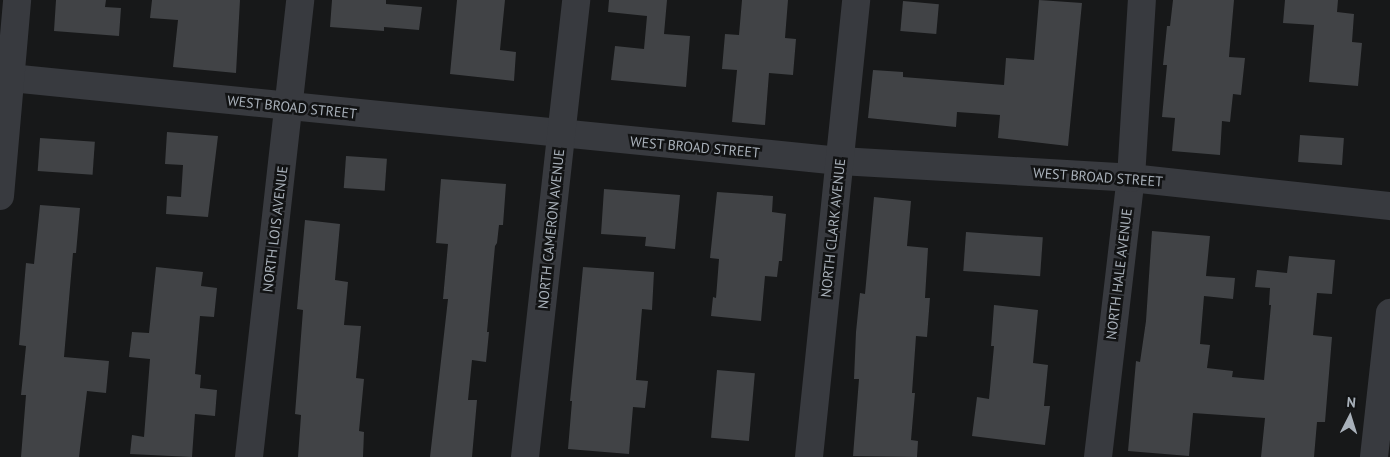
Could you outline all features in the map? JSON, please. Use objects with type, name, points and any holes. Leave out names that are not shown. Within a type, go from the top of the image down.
[{"type":"street","points":[[0,196],[6,77],[17,0]]},
{"type":"street","name":"NORTH LOIS AVENUE","points":[[248,457],[290,107],[300,0]]},
{"type":"street","name":"NORTH CAMERON AVENUE","points":[[525,457],[576,0]]},
{"type":"street","name":"NORTH CLARK AVENUE","points":[[809,457],[856,0]]},
{"type":"street","name":"NORTH HALE AVENUE","points":[[1098,457],[1131,178],[1142,0]]},
{"type":"street","name":"WEST BROAD STREET","points":[[6,77],[840,161],[1131,178],[1390,206]]},
{"type":"street","points":[[1374,457],[1390,313]]},
{"type":"building","points":[[56,0],[106,0],[105,7],[121,8],[119,36],[54,31]]},
{"type":"building","points":[[152,0],[240,0],[236,73],[173,67],[178,20],[150,18]]},
{"type":"building","points":[[332,0],[386,0],[386,4],[422,7],[419,30],[384,27],[384,31],[330,27]]},
{"type":"building","points":[[457,0],[505,0],[500,50],[516,52],[514,81],[450,74]]},
{"type":"building","points":[[609,0],[667,0],[664,34],[690,36],[686,87],[611,80],[615,46],[644,49],[647,16],[608,12]]},
{"type":"building","points":[[742,0],[788,0],[785,38],[796,39],[793,75],[769,73],[765,125],[732,122],[737,70],[722,69],[725,34],[739,35]]},
{"type":"building","points":[[1039,0],[1082,3],[1068,146],[998,138],[1000,115],[957,112],[956,127],[868,118],[873,70],[903,72],[903,77],[1004,85],[1006,58],[1034,60]]},
{"type":"building","points":[[1173,0],[1234,0],[1229,57],[1245,58],[1241,95],[1233,94],[1230,122],[1222,121],[1220,155],[1172,151],[1175,118],[1162,117],[1167,65],[1163,65],[1167,26],[1170,26]]},
{"type":"building","points":[[1285,0],[1338,0],[1337,12],[1354,14],[1352,42],[1362,43],[1358,86],[1309,82],[1314,25],[1283,23]]},
{"type":"building","points":[[903,1],[939,4],[936,34],[900,31]]},
{"type":"building","points":[[167,132],[218,136],[208,217],[166,214],[167,196],[181,197],[183,165],[165,164]]},
{"type":"building","points":[[1300,135],[1344,138],[1342,165],[1298,162]]},
{"type":"building","points":[[40,138],[95,142],[93,175],[38,171]]},
{"type":"building","points":[[346,156],[387,159],[385,191],[344,188]]},
{"type":"building","points":[[441,179],[506,184],[503,225],[499,225],[495,246],[486,362],[472,360],[468,400],[477,400],[472,457],[430,457],[448,299],[443,299],[448,244],[436,243]]},
{"type":"building","points":[[604,189],[680,195],[675,249],[645,246],[646,237],[601,234]]},
{"type":"building","points":[[717,192],[773,196],[772,212],[786,214],[782,261],[779,261],[777,277],[765,276],[761,321],[711,316],[713,297],[716,298],[719,259],[710,258]]},
{"type":"building","points":[[874,197],[911,201],[907,246],[928,248],[925,298],[930,298],[927,337],[916,336],[912,393],[915,393],[911,440],[918,441],[917,457],[853,456],[859,379],[854,379],[856,332],[860,293],[865,294]]},
{"type":"building","points":[[40,205],[80,208],[76,253],[73,253],[64,357],[109,361],[106,393],[87,391],[79,457],[21,457],[26,395],[21,395],[26,346],[19,345],[26,263],[34,264]]},
{"type":"building","points":[[305,220],[340,224],[335,280],[348,282],[344,325],[361,326],[356,378],[364,379],[359,431],[364,432],[363,457],[298,457],[301,415],[295,414],[303,310],[297,309]]},
{"type":"building","points":[[1152,231],[1210,236],[1206,276],[1235,278],[1233,299],[1204,296],[1200,344],[1210,345],[1207,368],[1233,371],[1232,377],[1264,380],[1271,305],[1269,305],[1270,288],[1255,287],[1257,270],[1287,273],[1289,256],[1335,260],[1332,294],[1317,293],[1313,335],[1332,337],[1325,422],[1317,422],[1314,457],[1261,457],[1265,418],[1193,413],[1189,456],[1128,451],[1136,361],[1140,362],[1146,321]]},
{"type":"building","points":[[966,232],[1043,237],[1040,276],[963,271]]},
{"type":"building","points":[[156,267],[203,272],[201,286],[217,288],[214,317],[200,316],[195,374],[201,375],[200,388],[217,390],[215,416],[195,414],[192,457],[130,454],[132,435],[144,437],[150,359],[129,357],[132,332],[149,333]]},
{"type":"building","points":[[583,267],[654,272],[652,310],[642,309],[636,380],[648,381],[645,408],[633,407],[629,454],[568,449],[572,401],[570,401]]},
{"type":"building","points":[[994,305],[1038,310],[1033,363],[1048,365],[1044,406],[1050,406],[1045,445],[972,436],[977,397],[989,399],[994,346],[991,346]]},
{"type":"building","points":[[717,370],[755,373],[749,441],[711,438]]}]
